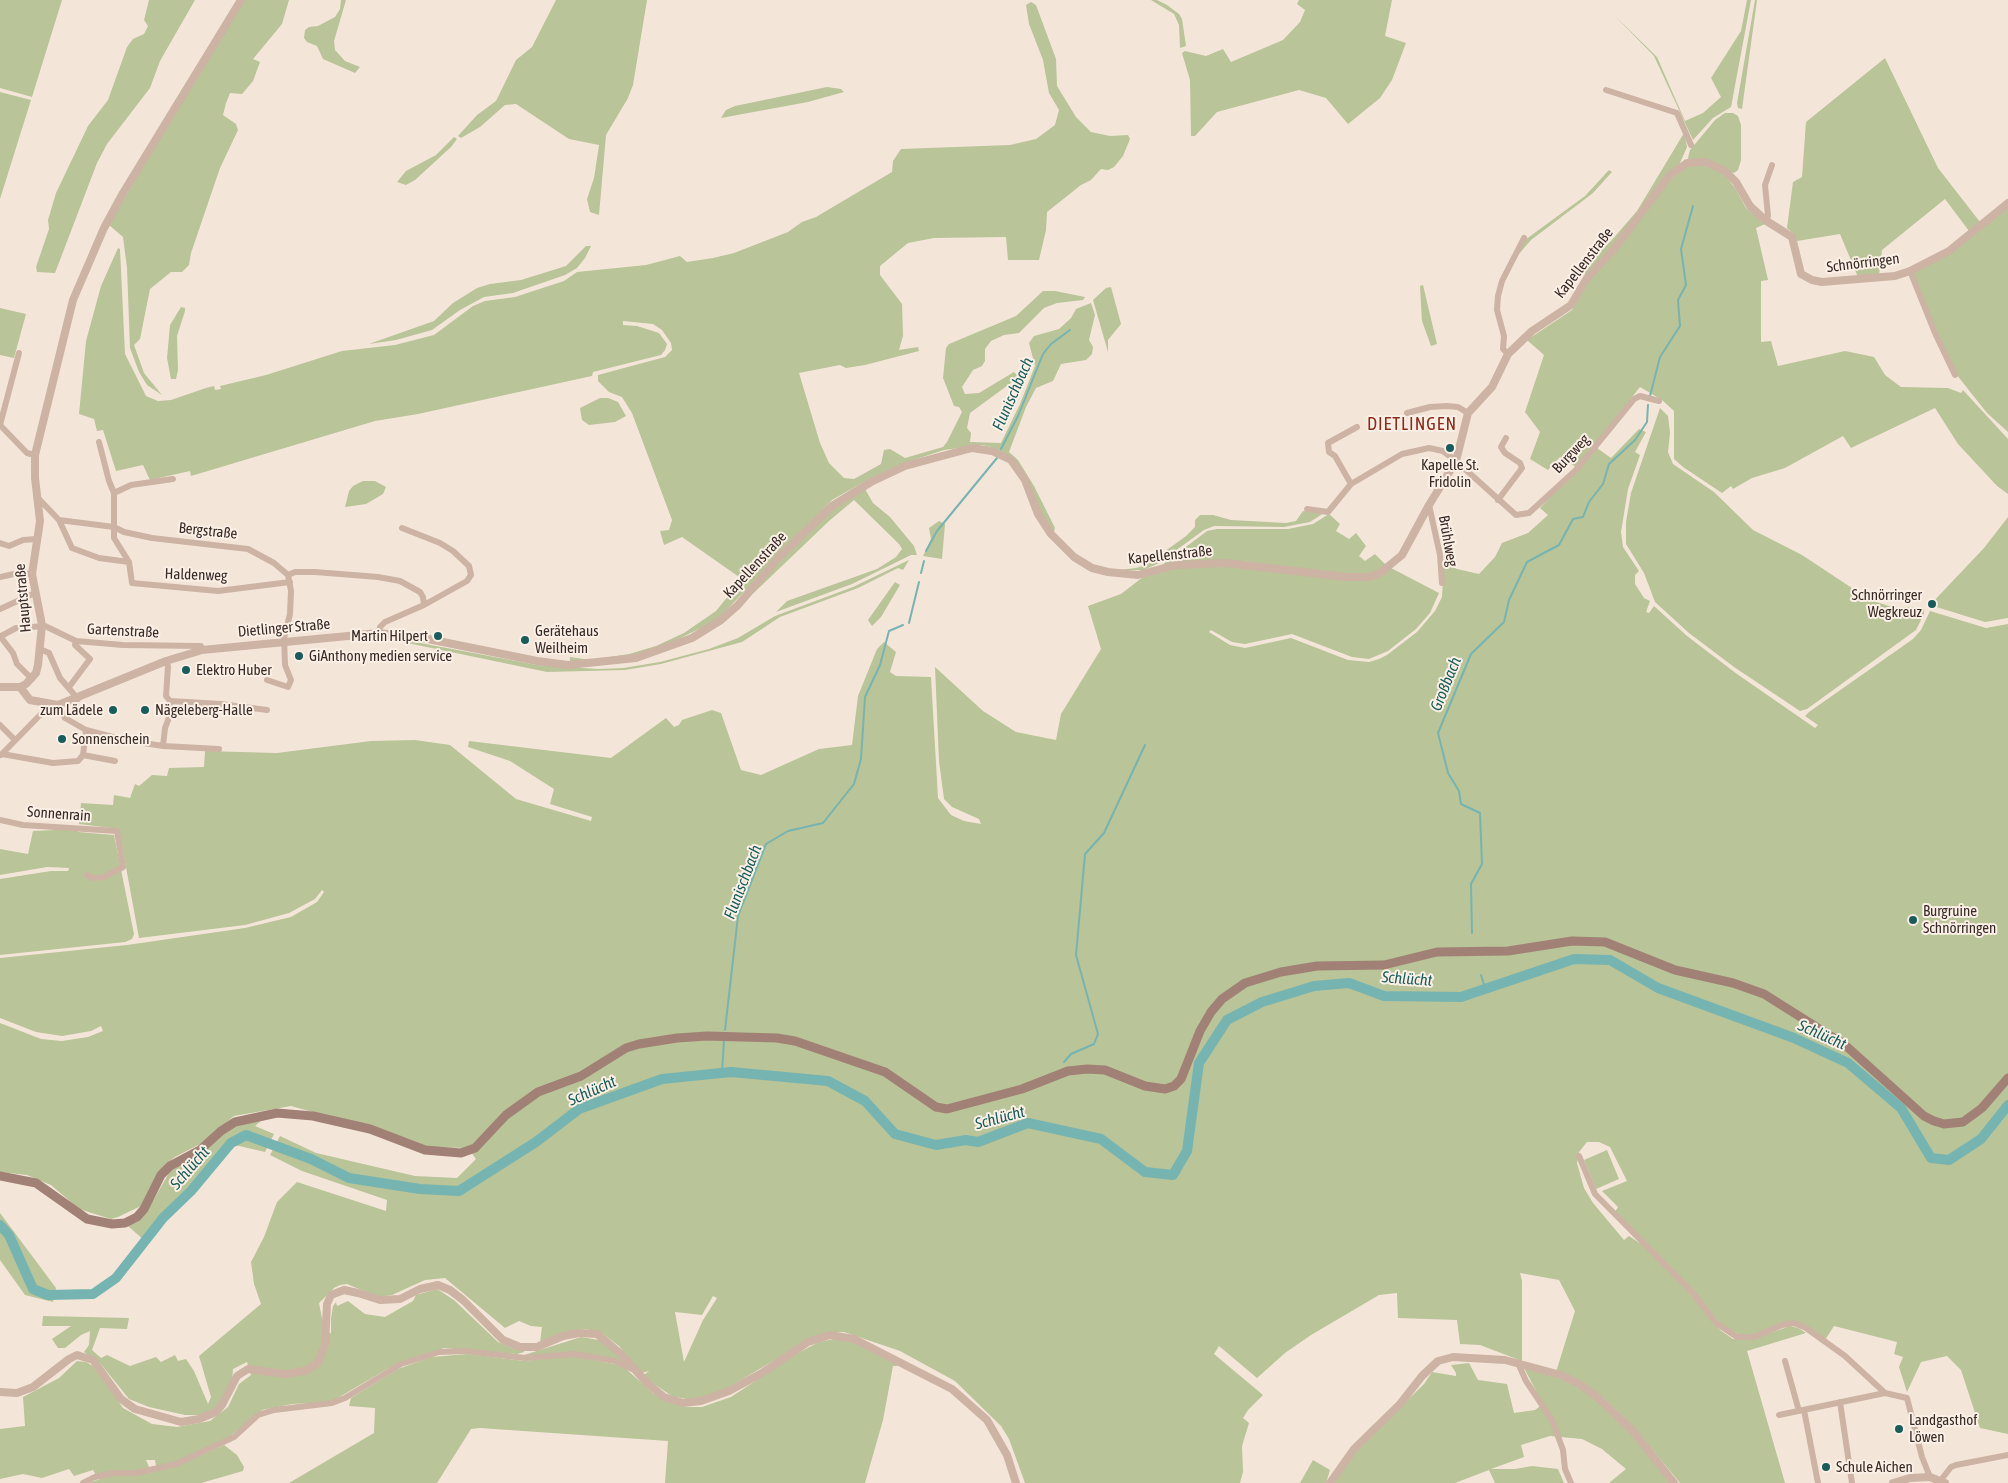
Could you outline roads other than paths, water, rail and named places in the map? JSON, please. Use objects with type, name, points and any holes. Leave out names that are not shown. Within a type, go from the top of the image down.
[{"type":"main road","points":[[0,1176],[36,1184],[87,1219],[112,1224],[125,1223],[137,1217],[144,1209],[161,1174],[170,1166],[200,1150],[221,1130],[235,1122],[277,1113],[313,1116],[370,1129],[425,1150],[461,1153],[475,1148],[512,1110],[538,1092],[581,1076],[626,1048],[646,1042],[684,1038],[776,1038],[795,1041],[886,1072],[936,1107],[947,1109],[1022,1089],[1068,1071],[1086,1069],[1105,1070],[1145,1086],[1165,1089],[1174,1086],[1181,1079],[1200,1031],[1211,1012],[1234,989],[1252,980],[1317,966],[1384,965],[1437,952],[1508,951],[1572,941],[1605,942],[1675,970],[1733,983],[1764,994],[1845,1045],[1924,1116],[1934,1121],[1944,1124],[1963,1122],[1982,1108],[2008,1078]]},
{"type":"street","name":"Hauptstraße","points":[[32,679],[36,673],[42,625],[32,574],[40,521],[35,478],[35,455],[73,300],[104,228],[242,0]]},
{"type":"street","points":[[1606,90],[1677,113],[1691,144]]},
{"type":"street","name":"Schnörringen","points":[[1669,176],[1687,163],[1706,162],[1715,165],[1732,178],[1750,206],[1766,220],[1792,237],[1801,274],[1812,280],[1841,281],[1895,276],[1910,272],[1949,251],[2008,203]]},
{"type":"street","points":[[1766,220],[1768,216],[1765,185],[1772,165]]},
{"type":"street","name":"Kapellenstraße","points":[[594,664],[636,658],[692,638],[721,620],[738,605],[780,556],[832,506],[871,482],[905,466],[964,450],[982,448],[1011,460],[1020,469],[1038,514],[1056,540],[1074,557],[1092,568],[1108,572],[1138,575],[1176,566],[1226,563],[1346,577],[1369,577],[1380,573],[1402,555],[1428,504],[1456,461],[1468,413],[1492,387],[1508,354],[1532,331],[1571,306],[1588,278],[1614,249],[1669,176]]},
{"type":"street","points":[[1508,354],[1503,349],[1504,336],[1497,310],[1498,296],[1502,281],[1524,238]]},
{"type":"street","points":[[1910,272],[1935,333],[1955,375]]},
{"type":"street","points":[[19,353],[0,426],[27,452],[35,455]]},
{"type":"street","name":"Burgweg","points":[[1351,484],[1402,454],[1437,449],[1456,461],[1516,516],[1530,513],[1576,470],[1634,399],[1640,396],[1659,401]]},
{"type":"street","points":[[1407,413],[1430,407],[1447,406],[1458,407],[1468,413]]},
{"type":"street","points":[[1307,510],[1328,512],[1351,484],[1335,456],[1329,452],[1328,443],[1357,428]]},
{"type":"street","points":[[1498,500],[1522,468],[1520,463],[1505,453],[1501,447],[1506,438]]},
{"type":"street","points":[[99,442],[114,493],[114,538],[129,562]]},
{"type":"street","points":[[114,493],[132,485],[173,479]]},
{"type":"street","points":[[38,498],[59,520],[72,548],[99,558],[129,562]]},
{"type":"street","name":"Brühlweg","points":[[1428,504],[1440,553],[1442,583]]},
{"type":"street","name":"Bergstraße","points":[[59,520],[114,527],[124,532],[152,538],[248,549],[274,563],[289,579]]},
{"type":"street","points":[[379,633],[380,627],[385,622],[424,605],[467,581],[471,575],[469,566],[453,551],[440,543],[402,528]]},
{"type":"street","points":[[0,543],[9,546],[23,540],[36,539]]},
{"type":"street","name":"Haldenweg","points":[[129,562],[132,583],[218,591],[289,579],[295,572],[343,573],[400,581],[420,592],[424,605]]},
{"type":"street","points":[[0,577],[18,573],[32,574]]},
{"type":"street","points":[[267,680],[288,687],[291,680],[285,665],[285,643],[290,614],[289,579]]},
{"type":"street","points":[[0,609],[35,593]]},
{"type":"street","points":[[0,687],[20,687],[32,679],[17,664],[14,653],[0,636],[11,630],[42,625]]},
{"type":"street","name":"Gartenstraße","points":[[42,625],[76,640],[123,645],[202,646],[202,650]]},
{"type":"street","name":"Dietlinger Straße","points":[[20,687],[30,700],[58,705],[78,699],[166,661],[202,650],[379,633],[428,639],[537,661],[568,665],[594,664]]},
{"type":"street","points":[[70,687],[90,659],[76,645],[76,640]]},
{"type":"street","name":"Hauptstraße","points":[[40,649],[48,653],[60,678],[70,687],[78,699]]},
{"type":"street","points":[[163,746],[165,728],[170,715],[170,701],[166,696],[168,666],[166,661]]},
{"type":"street","points":[[170,701],[221,704],[267,710]]},
{"type":"street","points":[[58,705],[65,718],[86,730],[124,740],[163,746],[219,749]]},
{"type":"street","points":[[1,755],[40,715]]},
{"type":"street","points":[[0,725],[15,740]]},
{"type":"street","points":[[1,755],[53,763],[78,761],[83,755],[86,730]]},
{"type":"street","points":[[83,755],[115,761]]},
{"type":"street","name":"Sonnenrain","points":[[0,820],[23,825],[117,831],[123,867],[104,877],[93,878],[87,875]]},
{"type":"street","points":[[1579,1156],[1595,1194],[1693,1292],[1716,1323],[1737,1337],[1754,1337],[1794,1323],[1806,1328],[1844,1356],[1885,1393]]},
{"type":"street","points":[[0,1392],[17,1393],[33,1387],[77,1355],[93,1360],[121,1399],[135,1409],[181,1422],[199,1419],[216,1412],[222,1405],[237,1376],[248,1369],[284,1374],[305,1371],[318,1363],[325,1344],[327,1304],[331,1295],[344,1290],[380,1300],[400,1299],[420,1289],[438,1285],[450,1290],[463,1300],[503,1340],[520,1346],[537,1347],[563,1336],[579,1333],[597,1334],[621,1354],[632,1370]]},
{"type":"street","points":[[83,1483],[95,1477],[114,1473],[136,1473],[176,1464],[234,1437],[258,1415],[274,1410],[332,1403],[345,1398],[402,1364],[438,1352],[465,1351],[525,1358],[574,1354],[615,1362],[632,1370],[664,1397],[683,1403],[701,1401],[729,1392],[808,1342],[830,1335],[854,1339],[952,1389],[987,1420],[1007,1455],[1016,1483]]},
{"type":"street","points":[[1330,1483],[1354,1449],[1400,1404],[1438,1361],[1453,1357],[1498,1359],[1561,1375],[1596,1396],[1632,1430],[1674,1483]]},
{"type":"street","points":[[1785,1361],[1802,1411],[1818,1483]]},
{"type":"street","points":[[1518,1363],[1526,1381],[1552,1420],[1563,1450],[1565,1469],[1570,1483]]},
{"type":"street","points":[[1779,1415],[1885,1393],[1907,1398],[1922,1457],[1930,1477]]},
{"type":"street","points":[[1840,1402],[1852,1483]]},
{"type":"street","points":[[1893,1483],[1910,1478],[1930,1477],[1943,1482],[1951,1468],[2008,1455]]},
{"type":"waterway","name":"Großbach","points":[[1650,396],[1660,357],[1680,326],[1678,300],[1686,285],[1681,249],[1693,206]]},
{"type":"waterway","name":"Flunischbach","points":[[1001,449],[1018,416],[1043,354],[1051,344],[1070,330]]},
{"type":"waterway","name":"Großbach","points":[[1472,933],[1471,884],[1482,864],[1480,813],[1461,804],[1459,791],[1448,773],[1438,733],[1471,654],[1504,622],[1509,600],[1527,562],[1559,545],[1573,519],[1583,517],[1589,502],[1603,484],[1609,464],[1635,440],[1647,422],[1648,405]]},
{"type":"waterway","name":"Flunischbach","points":[[926,551],[937,531],[997,458]]},
{"type":"waterway","name":"Flunischbach","points":[[921,573],[924,561]]},
{"type":"waterway","name":"Flunischbach","points":[[909,623],[919,582]]},
{"type":"waterway","name":"Flunischbach","points":[[725,1030],[738,916],[766,844],[788,831],[823,823],[854,784],[861,759],[865,697],[880,665],[889,631],[903,625]]},
{"type":"waterway","points":[[1064,1062],[1071,1054],[1094,1044],[1098,1034],[1076,955],[1085,854],[1104,833],[1145,745]]},
{"type":"waterway","name":"Schlücht","points":[[0,1225],[9,1235],[33,1289],[48,1295],[93,1294],[116,1278],[163,1218],[191,1191],[231,1143],[246,1135],[311,1159],[349,1178],[420,1189],[459,1191],[536,1142],[579,1109],[662,1079],[731,1072],[828,1081],[865,1101],[895,1134],[936,1145],[966,1140],[978,1142],[1028,1123],[1101,1139],[1145,1172],[1173,1175],[1187,1151],[1199,1063],[1227,1020],[1262,1002],[1314,986],[1349,983],[1384,996],[1461,997],[1574,959],[1610,960],[1658,988],[1794,1038],[1848,1063],[1901,1108],[1931,1158],[1949,1160],[1981,1139],[2008,1105]]},
{"type":"waterway","name":"Großbach","points":[[1481,975],[1485,988]]},
{"type":"waterway","name":"Flunischbach","points":[[722,1073],[724,1041]]},
{"type":"place","name":"Kapelle St. Fridolin","points":[[1450,448]]},
{"type":"place","name":"Schnörringer Wegkreuz","points":[[1932,604]]},
{"type":"place","name":"Martin Hilpert","points":[[438,636]]},
{"type":"place","name":"Gerätehaus Weilheim","points":[[525,640]]},
{"type":"place","name":"GiAnthony medien service","points":[[299,656]]},
{"type":"place","name":"Elektro Huber","points":[[186,670]]},
{"type":"place","name":"zum Lädele","points":[[113,710]]},
{"type":"place","name":"Nägeleberg-Halle","points":[[145,710]]},
{"type":"place","name":"Sonnenschein","points":[[62,739]]},
{"type":"place","name":"Burgruine Schnörringen","points":[[1913,920]]},
{"type":"place","name":"Landgasthof Löwen","points":[[1899,1429]]},
{"type":"place","name":"Schule Aichen","points":[[1826,1467]]},
{"type":"district","name":"DIETLINGEN","points":[[1412,424]]}]
